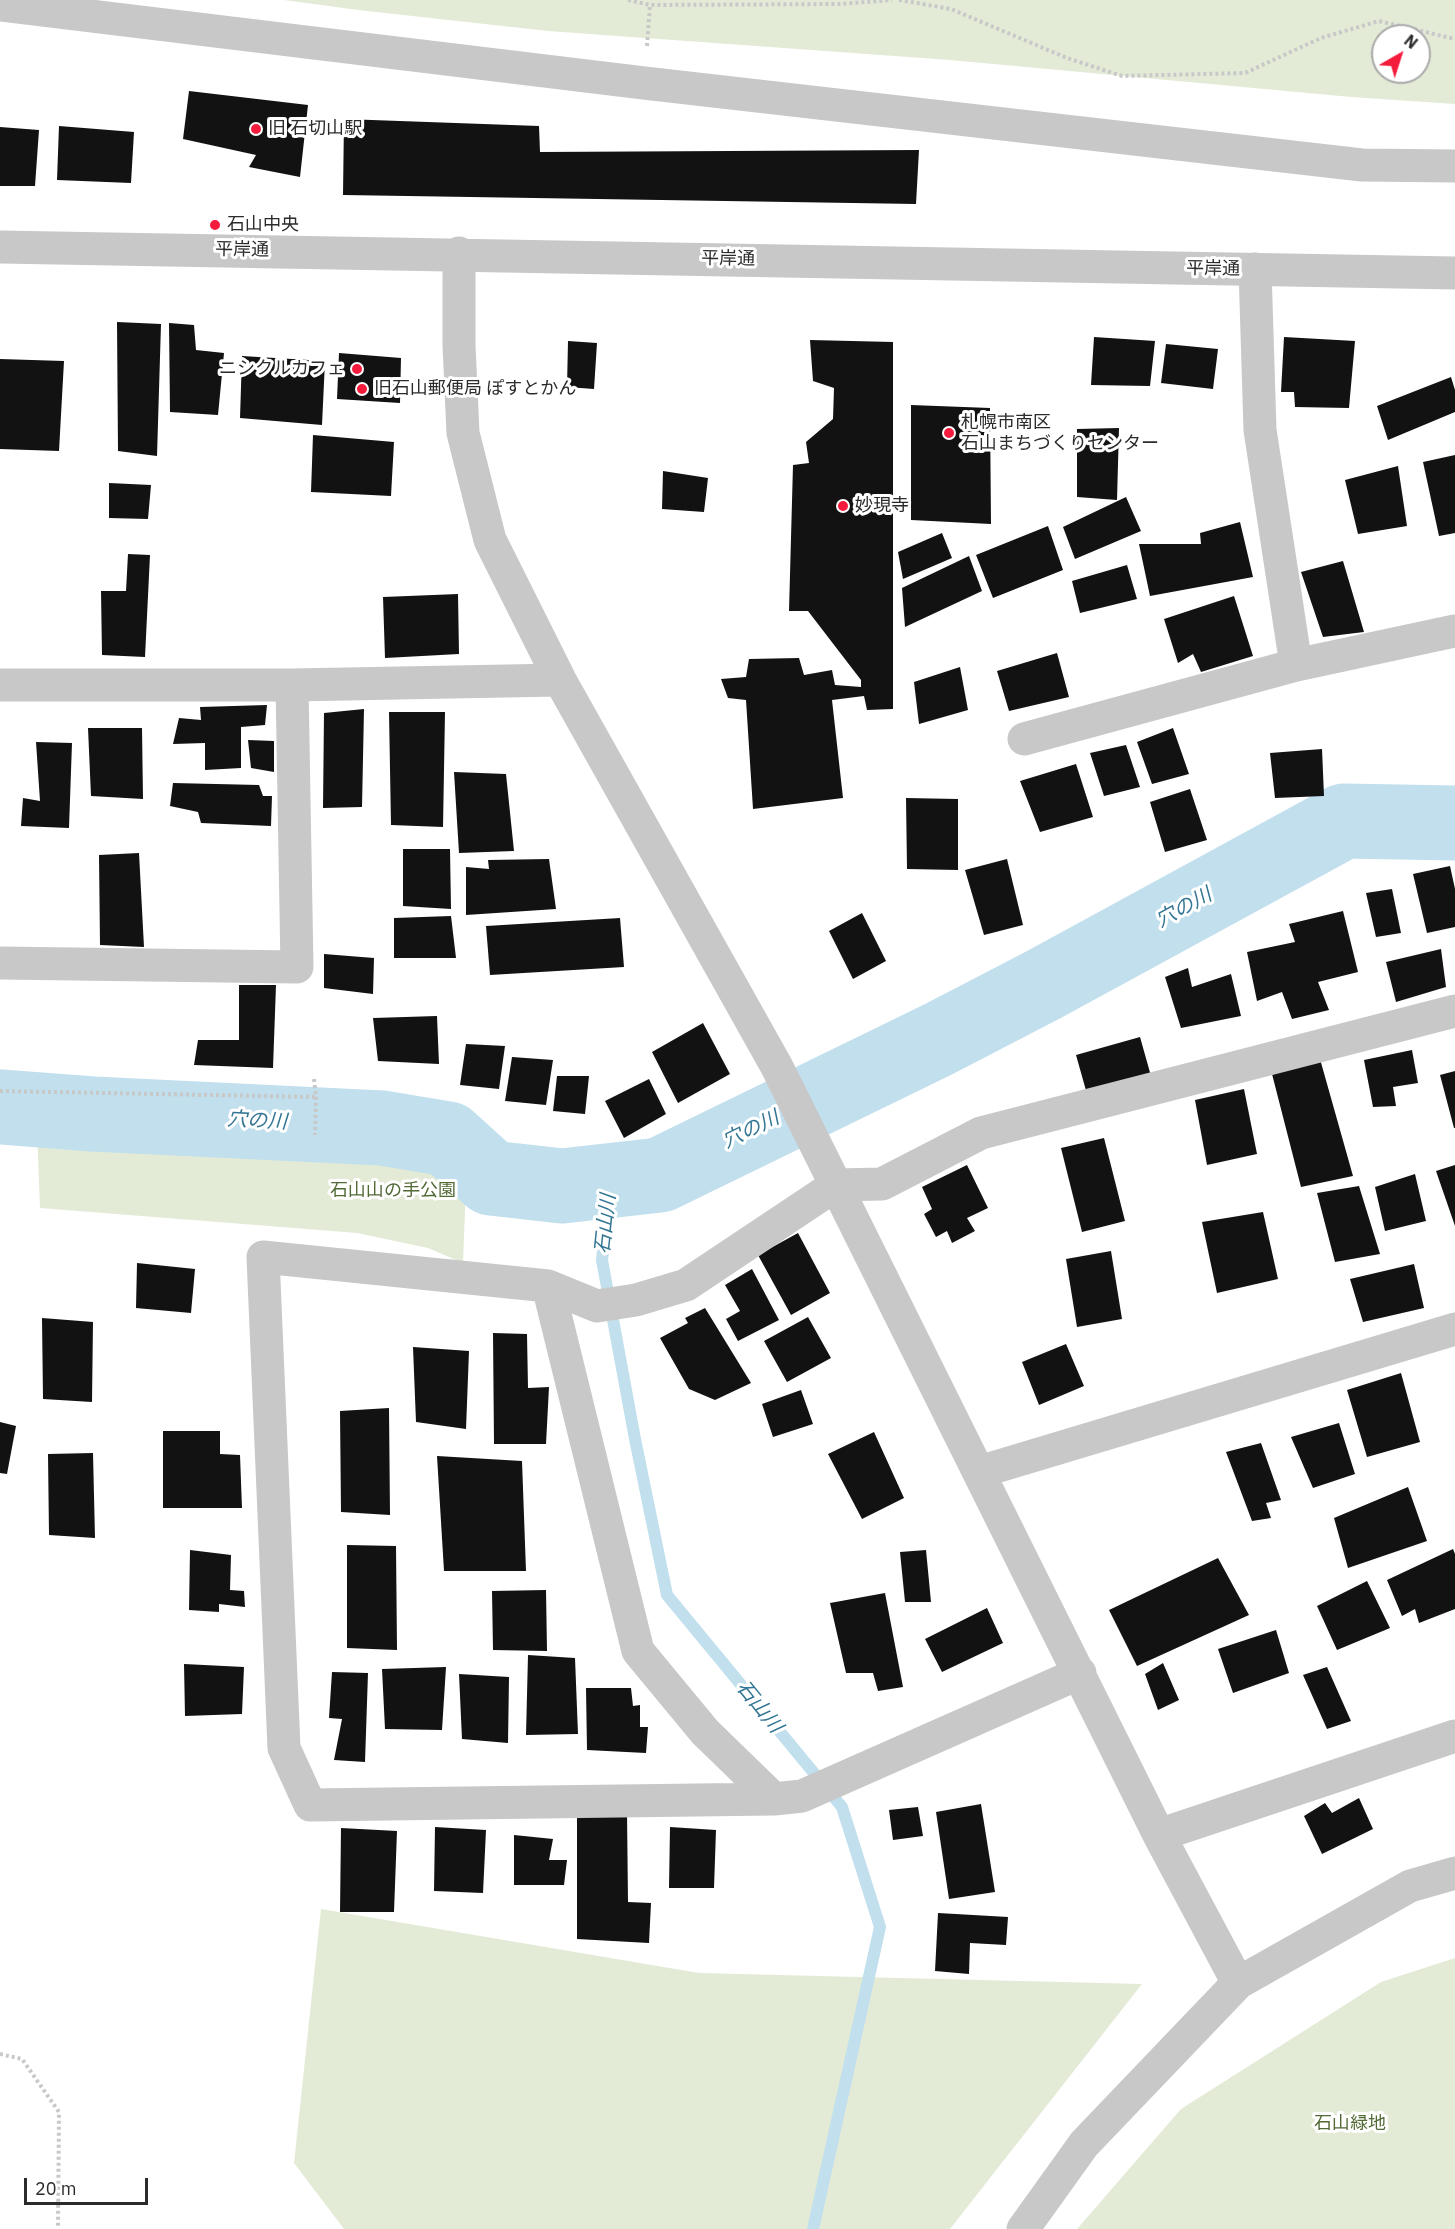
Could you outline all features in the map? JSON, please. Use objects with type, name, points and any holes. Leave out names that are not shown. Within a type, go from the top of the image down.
[{"type":"street","points":[[0,5],[644,84],[1362,165],[1455,166]]},
{"type":"street","name":"平岸通","points":[[0,247],[459,253],[1455,273]]},
{"type":"street","points":[[459,253],[459,345],[463,433],[490,540],[560,680],[777,1067],[1159,1835],[1238,1983]]},
{"type":"street","points":[[1255,269],[1260,430],[1296,664]]},
{"type":"street","points":[[1024,739],[1296,664],[1455,631]]},
{"type":"street","points":[[0,685],[292,685],[560,680]]},
{"type":"street","points":[[0,963],[297,967],[292,685]]},
{"type":"street","points":[[830,1172],[882,1184],[981,1134],[1455,1011]]},
{"type":"street","points":[[830,1172],[686,1285],[636,1299],[597,1306],[548,1286],[263,1257],[284,1748],[310,1805],[788,1798],[847,1777],[1080,1673]]},
{"type":"street","points":[[548,1286],[638,1651],[705,1732],[788,1798]]},
{"type":"street","points":[[979,1472],[1455,1329]]},
{"type":"street","points":[[1159,1835],[1455,1736]]},
{"type":"street","points":[[1023,2229],[1084,2144],[1238,1983],[1410,1886],[1455,1873]]},
{"type":"path","points":[[628,0],[650,4],[840,4],[892,0]]},
{"type":"path","points":[[899,0],[951,9],[1067,57],[1122,76],[1245,73],[1321,38],[1379,21],[1455,39]]},
{"type":"path","points":[[314,1079],[315,1135]]},
{"type":"path","points":[[0,1091],[316,1096]]},
{"type":"path","points":[[0,2054],[22,2059],[59,2112],[58,2228]]},
{"type":"green space","points":[[284,0],[1455,0],[1455,104],[1351,97],[950,60],[548,31]]},
{"type":"green space","name":"石山山の手公園","points":[[37,1132],[170,1143],[276,1133],[358,1137],[402,1142],[467,1161],[463,1263],[428,1248],[357,1233],[40,1208]]},
{"type":"green space","points":[[321,1909],[699,1973],[1142,1984],[950,2229],[344,2229],[294,2163]]},
{"type":"green space","name":"石山緑地","points":[[1455,1958],[1455,2229],[1077,2229],[1181,2109],[1381,1982]]},
{"type":"building","points":[[189,91],[308,105],[300,177],[249,167],[256,155],[183,139]]},
{"type":"building","points":[[344,119],[539,126],[540,152],[919,150],[916,204],[343,195]]},
{"type":"building","points":[[59,126],[134,132],[131,183],[57,180]]},
{"type":"building","points":[[0,127],[39,130],[35,186],[0,186]]},
{"type":"building","points":[[117,322],[161,324],[157,456],[118,451]]},
{"type":"building","points":[[169,323],[194,325],[196,350],[224,353],[218,415],[170,412]]},
{"type":"building","points":[[1094,337],[1155,341],[1150,386],[1091,385]]},
{"type":"building","points":[[1284,337],[1355,341],[1349,408],[1295,407],[1294,392],[1281,392]]},
{"type":"building","points":[[810,340],[893,342],[893,709],[867,710],[864,696],[832,700],[843,798],[753,809],[746,700],[728,698],[721,679],[746,677],[749,659],[799,658],[804,675],[832,670],[835,685],[861,687],[861,680],[808,611],[789,611],[793,465],[809,463],[806,442],[833,419],[834,388],[813,381]]},
{"type":"building","points":[[568,341],[597,343],[594,389],[567,387]]},
{"type":"building","points":[[1166,344],[1218,349],[1213,389],[1161,383]]},
{"type":"building","points":[[339,353],[401,358],[400,403],[337,399]]},
{"type":"building","points":[[242,356],[325,361],[322,425],[240,418]]},
{"type":"building","points":[[0,359],[64,361],[59,451],[0,449]]},
{"type":"building","points":[[1451,377],[1455,390],[1455,412],[1388,440],[1377,406]]},
{"type":"building","points":[[911,405],[990,408],[991,524],[911,520]]},
{"type":"building","points":[[1119,428],[1117,500],[1077,497],[1077,429]]},
{"type":"building","points":[[313,435],[394,442],[391,496],[311,492]]},
{"type":"building","points":[[1455,455],[1455,533],[1439,536],[1423,462]]},
{"type":"building","points":[[1398,466],[1407,526],[1358,534],[1345,480]]},
{"type":"building","points":[[663,471],[708,478],[704,512],[662,509]]},
{"type":"building","points":[[109,483],[151,485],[148,519],[109,518]]},
{"type":"building","points":[[1126,497],[1141,531],[1075,559],[1063,527]]},
{"type":"building","points":[[1240,522],[1253,577],[1150,596],[1139,544],[1201,544],[1200,533]]},
{"type":"building","points":[[1048,526],[1063,570],[993,598],[976,555]]},
{"type":"building","points":[[942,533],[952,558],[903,579],[898,552]]},
{"type":"building","points":[[128,554],[150,555],[145,657],[102,655],[101,591],[126,591]]},
{"type":"building","points":[[969,556],[982,591],[905,627],[902,588]]},
{"type":"building","points":[[1343,561],[1364,632],[1323,637],[1301,572]]},
{"type":"building","points":[[1127,565],[1137,599],[1080,613],[1072,581]]},
{"type":"building","points":[[458,594],[459,654],[385,658],[383,597]]},
{"type":"building","points":[[1234,596],[1253,656],[1201,672],[1193,654],[1178,663],[1164,619]]},
{"type":"building","points":[[1057,653],[1069,697],[1009,711],[997,671]]},
{"type":"building","points":[[960,667],[968,710],[919,724],[914,682]]},
{"type":"building","points":[[267,705],[265,725],[241,727],[241,768],[205,770],[205,743],[173,744],[179,718],[201,720],[200,707]]},
{"type":"building","points":[[364,709],[362,807],[323,808],[324,713]]},
{"type":"building","points":[[389,712],[445,712],[443,827],[391,825]]},
{"type":"building","points":[[88,728],[142,728],[143,799],[91,796]]},
{"type":"building","points":[[1173,728],[1189,774],[1152,784],[1137,742]]},
{"type":"building","points":[[248,740],[274,741],[274,772],[251,768]]},
{"type":"building","points":[[36,742],[72,743],[69,828],[21,826],[23,798],[40,801]]},
{"type":"building","points":[[1126,745],[1140,787],[1104,796],[1090,753]]},
{"type":"building","points":[[1322,749],[1324,796],[1275,798],[1270,753]]},
{"type":"building","points":[[1076,764],[1093,817],[1040,832],[1020,781]]},
{"type":"building","points":[[454,772],[506,774],[514,851],[459,853]]},
{"type":"building","points":[[173,783],[259,785],[263,796],[272,796],[271,826],[201,823],[198,812],[170,806]]},
{"type":"building","points":[[1190,789],[1207,840],[1165,852],[1150,802]]},
{"type":"building","points":[[906,798],[958,799],[958,870],[907,869]]},
{"type":"building","points":[[403,849],[450,849],[451,909],[403,906]]},
{"type":"building","points":[[139,853],[144,947],[100,945],[99,855]]},
{"type":"building","points":[[549,859],[556,909],[466,915],[466,867],[489,869],[488,860]]},
{"type":"building","points":[[1007,859],[1023,925],[984,935],[965,870]]},
{"type":"building","points":[[1450,866],[1455,889],[1455,927],[1427,933],[1413,874]]},
{"type":"building","points":[[1392,889],[1401,933],[1376,937],[1366,893]]},
{"type":"building","points":[[1343,911],[1358,972],[1318,982],[1329,1010],[1292,1019],[1282,992],[1257,1001],[1247,952],[1295,942],[1289,924]]},
{"type":"building","points":[[862,913],[886,961],[853,979],[829,931]]},
{"type":"building","points":[[451,916],[456,958],[394,958],[394,918]]},
{"type":"building","points":[[620,918],[624,967],[490,975],[486,926]]},
{"type":"building","points":[[1441,949],[1446,987],[1396,1002],[1386,962]]},
{"type":"building","points":[[324,954],[374,958],[373,994],[324,988]]},
{"type":"building","points":[[1188,968],[1192,987],[1231,974],[1241,1016],[1181,1028],[1165,977]]},
{"type":"building","points":[[239,985],[276,985],[273,1068],[194,1065],[198,1040],[239,1040]]},
{"type":"building","points":[[437,1016],[439,1064],[378,1061],[373,1018]]},
{"type":"building","points":[[703,1023],[730,1074],[678,1103],[652,1052]]},
{"type":"building","points":[[1140,1037],[1151,1076],[1087,1094],[1076,1055]]},
{"type":"building","points":[[466,1044],[505,1046],[499,1089],[460,1085]]},
{"type":"building","points":[[1412,1050],[1418,1083],[1393,1087],[1396,1106],[1373,1107],[1364,1060]]},
{"type":"building","points":[[512,1057],[553,1060],[546,1105],[505,1101]]},
{"type":"building","points":[[1320,1059],[1353,1176],[1301,1187],[1272,1074]]},
{"type":"building","points":[[1455,1071],[1455,1128],[1454,1128],[1440,1075]]},
{"type":"building","points":[[557,1076],[589,1076],[585,1114],[553,1111]]},
{"type":"building","points":[[649,1079],[666,1114],[624,1138],[605,1101]]},
{"type":"building","points":[[1244,1089],[1257,1154],[1207,1165],[1195,1100]]},
{"type":"building","points":[[1104,1138],[1125,1221],[1082,1232],[1061,1148]]},
{"type":"building","points":[[967,1165],[988,1208],[967,1218],[975,1231],[952,1243],[947,1231],[936,1237],[924,1214],[932,1209],[922,1187]]},
{"type":"building","points":[[1455,1165],[1455,1226],[1436,1171]]},
{"type":"building","points":[[1415,1174],[1426,1221],[1385,1231],[1375,1187]]},
{"type":"building","points":[[1359,1186],[1380,1254],[1335,1262],[1317,1193]]},
{"type":"building","points":[[1263,1212],[1278,1279],[1217,1293],[1202,1222]]},
{"type":"building","points":[[798,1233],[830,1293],[791,1315],[758,1255]]},
{"type":"building","points":[[1111,1251],[1122,1319],[1077,1327],[1066,1259]]},
{"type":"building","points":[[137,1263],[195,1269],[191,1313],[136,1308]]},
{"type":"building","points":[[1414,1264],[1424,1308],[1363,1322],[1350,1279]]},
{"type":"building","points":[[752,1269],[779,1320],[738,1341],[726,1319],[740,1311],[725,1285]]},
{"type":"building","points":[[705,1308],[751,1383],[715,1400],[689,1389],[660,1338],[688,1323],[685,1318]]},
{"type":"building","points":[[808,1317],[831,1358],[787,1382],[764,1341]]},
{"type":"building","points":[[42,1318],[93,1322],[92,1402],[43,1399]]},
{"type":"building","points":[[493,1333],[527,1334],[528,1388],[549,1387],[546,1444],[494,1444]]},
{"type":"building","points":[[1066,1344],[1084,1386],[1039,1405],[1022,1362]]},
{"type":"building","points":[[413,1347],[469,1351],[466,1429],[416,1422]]},
{"type":"building","points":[[1401,1373],[1420,1442],[1367,1457],[1347,1390]]},
{"type":"building","points":[[801,1390],[813,1424],[773,1437],[762,1404]]},
{"type":"building","points":[[389,1408],[390,1515],[341,1512],[340,1411]]},
{"type":"building","points":[[0,1422],[16,1426],[7,1474],[0,1473]]},
{"type":"building","points":[[1339,1423],[1355,1474],[1313,1488],[1291,1437]]},
{"type":"building","points":[[163,1431],[220,1431],[220,1454],[240,1455],[242,1508],[163,1508]]},
{"type":"building","points":[[874,1432],[904,1498],[862,1519],[828,1454]]},
{"type":"building","points":[[1261,1443],[1281,1500],[1266,1503],[1271,1518],[1252,1521],[1226,1452]]},
{"type":"building","points":[[93,1453],[95,1538],[49,1535],[48,1454]]},
{"type":"building","points":[[437,1456],[522,1461],[526,1571],[444,1571]]},
{"type":"building","points":[[1408,1487],[1427,1541],[1348,1568],[1334,1518]]},
{"type":"building","points":[[347,1545],[396,1546],[397,1650],[347,1648]]},
{"type":"building","points":[[1453,1549],[1455,1554],[1455,1609],[1419,1623],[1415,1609],[1402,1616],[1387,1580]]},
{"type":"building","points":[[190,1550],[231,1555],[230,1590],[244,1591],[245,1607],[219,1604],[219,1612],[189,1610]]},
{"type":"building","points":[[926,1550],[931,1602],[905,1602],[900,1552]]},
{"type":"building","points":[[1218,1558],[1249,1615],[1137,1666],[1109,1610]]},
{"type":"building","points":[[1367,1581],[1390,1628],[1337,1650],[1317,1606]]},
{"type":"building","points":[[546,1590],[547,1651],[493,1650],[492,1591]]},
{"type":"building","points":[[885,1593],[903,1687],[878,1691],[873,1673],[846,1673],[830,1603]]},
{"type":"building","points":[[987,1608],[1003,1643],[942,1672],[925,1639]]},
{"type":"building","points":[[1276,1630],[1289,1673],[1233,1693],[1218,1649]]},
{"type":"building","points":[[528,1655],[575,1658],[578,1734],[526,1735]]},
{"type":"building","points":[[1163,1663],[1179,1700],[1158,1710],[1145,1674]]},
{"type":"building","points":[[184,1664],[244,1667],[242,1714],[185,1716]]},
{"type":"building","points":[[446,1667],[442,1730],[385,1729],[382,1669]]},
{"type":"building","points":[[1327,1667],[1351,1721],[1327,1729],[1303,1675]]},
{"type":"building","points":[[332,1672],[368,1673],[365,1762],[334,1760],[342,1719],[329,1718]]},
{"type":"building","points":[[459,1674],[509,1677],[508,1743],[462,1739]]},
{"type":"building","points":[[586,1688],[631,1688],[633,1706],[640,1705],[640,1727],[648,1727],[646,1753],[587,1750]]},
{"type":"building","points":[[1359,1798],[1373,1829],[1322,1854],[1304,1816],[1325,1803],[1332,1813]]},
{"type":"building","points":[[981,1804],[995,1892],[949,1899],[936,1812]]},
{"type":"building","points":[[918,1807],[923,1836],[893,1840],[889,1810]]},
{"type":"building","points":[[577,1811],[627,1813],[628,1902],[651,1903],[649,1943],[577,1939]]},
{"type":"building","points":[[435,1827],[486,1830],[483,1893],[434,1891]]},
{"type":"building","points":[[670,1827],[716,1830],[714,1888],[669,1888]]},
{"type":"building","points":[[341,1828],[397,1831],[394,1912],[340,1912]]},
{"type":"building","points":[[514,1835],[553,1839],[549,1860],[567,1860],[564,1885],[514,1885]]},
{"type":"building","points":[[938,1913],[1008,1917],[1006,1945],[970,1943],[969,1974],[935,1971]]},
{"type":"waterway","name":"穴の川","points":[[0,1107],[93,1114],[382,1128],[448,1139],[491,1178],[562,1186],[660,1175],[939,1039],[1344,821],[1455,823]]},
{"type":"waterway","name":"石山川","points":[[611,1181],[602,1260],[667,1595],[842,1807],[880,1927],[813,2229]]},
{"type":"place","name":"旧 石切山駅","points":[[256,129]]},
{"type":"place","name":"石山中央","points":[[215,225]]},
{"type":"place","name":"ニシクルカフェ","points":[[357,369]]},
{"type":"place","name":"旧石山郵便局 ぽすとかん","points":[[362,389]]},
{"type":"place","name":"札幌市南区 石山まちづくりセンター","points":[[949,433]]},
{"type":"place","name":"妙現寺","points":[[843,506]]}]
